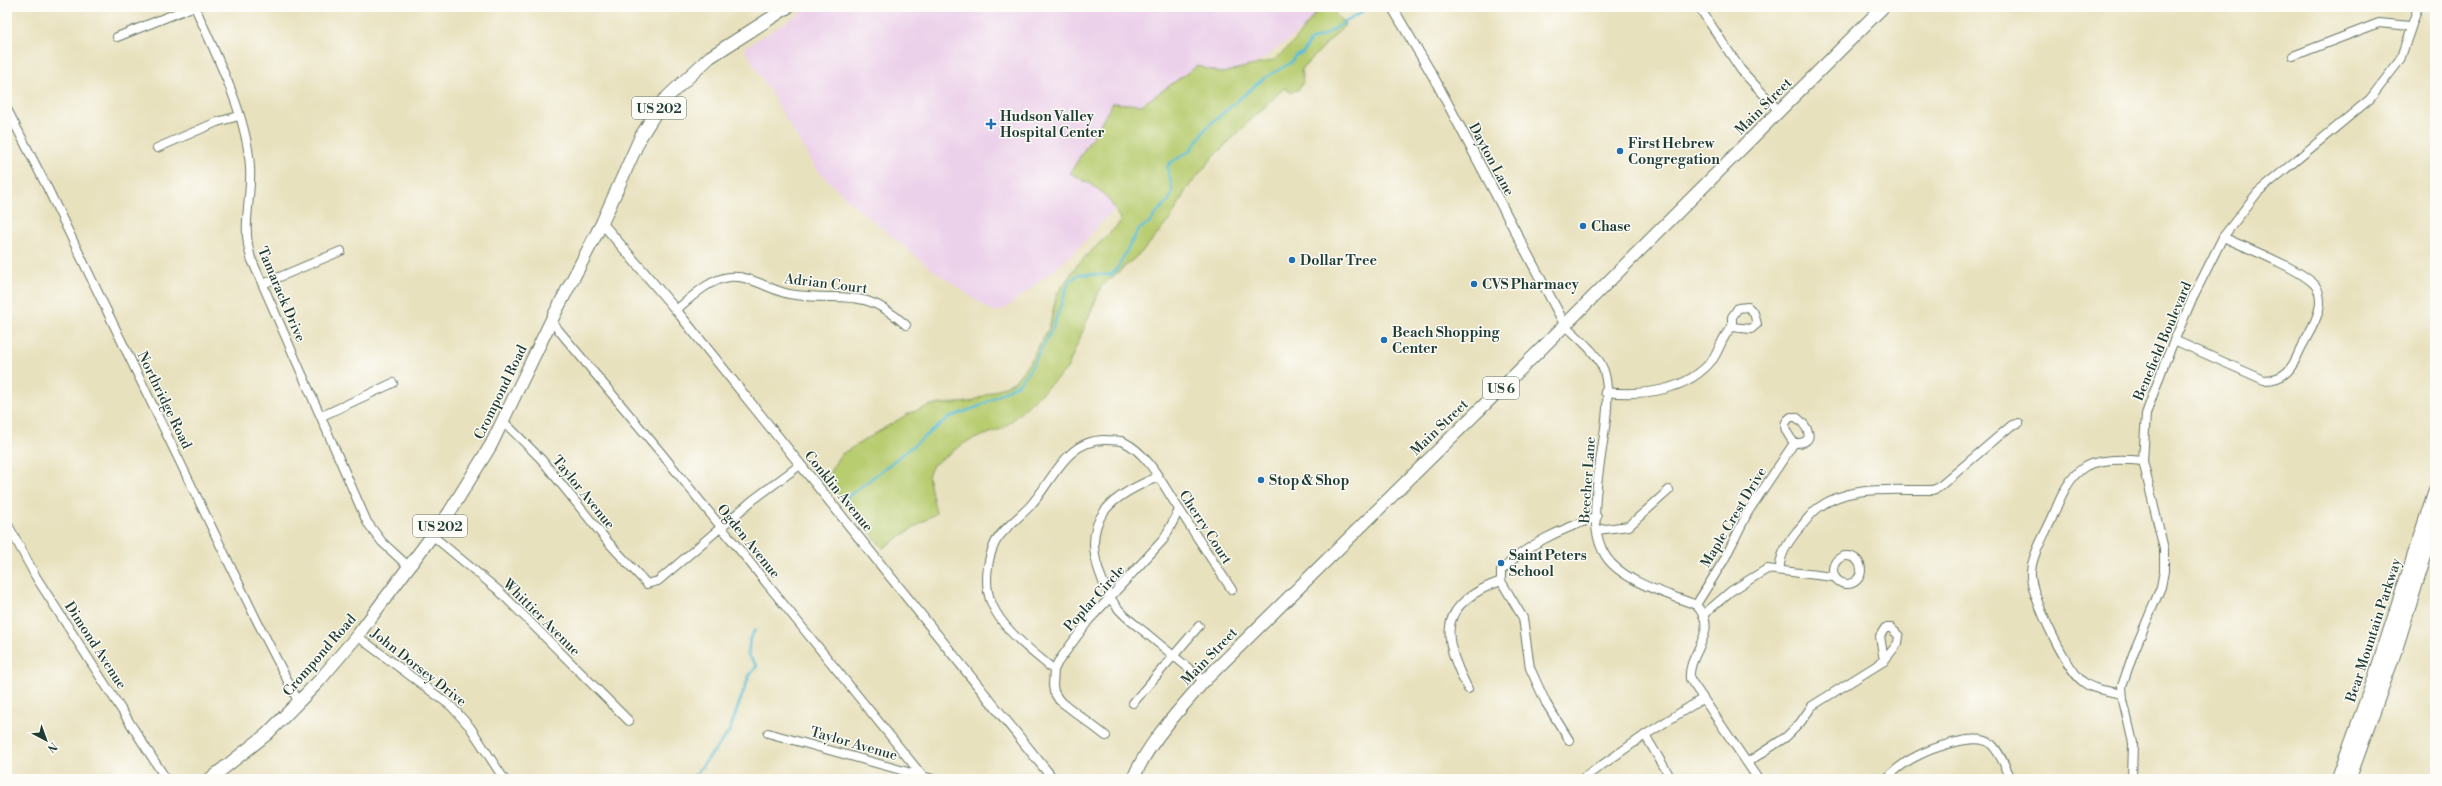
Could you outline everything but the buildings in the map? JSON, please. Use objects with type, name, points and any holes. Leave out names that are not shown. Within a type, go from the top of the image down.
[{"type":"highway","name":"Bear Mountain Parkway","points":[[2338,779],[2374,680],[2435,491]]},
{"type":"highway","name":"Bear Mountain Parkway","points":[[2349,779],[2396,648],[2435,523]]},
{"type":"main road","name":"Crompond Road","points":[[210,779],[251,748],[299,702],[357,636],[433,536],[478,469],[551,321],[602,223],[641,136],[663,101],[710,56],[788,7]]},
{"type":"main road","name":"Main Street","points":[[1133,779],[1147,750],[1160,732],[1204,681],[1565,325],[1883,7]]},
{"type":"street","points":[[117,37],[192,7]]},
{"type":"street","name":"Tamarack Drive","points":[[195,7],[222,69],[239,116],[247,146],[250,168],[246,240],[262,284],[322,416],[350,486],[367,522],[382,542],[401,562],[409,567]]},
{"type":"street","name":"Dayton Lane","points":[[1392,7],[1433,76],[1565,325]]},
{"type":"street","points":[[1699,7],[1741,70],[1779,111]]},
{"type":"street","name":"Benefield Boulevard","points":[[2132,779],[2133,743],[2122,694],[2122,686],[2133,654],[2161,587],[2164,571],[2164,549],[2143,461],[2146,414],[2174,340],[2223,237],[2258,192],[2370,99],[2400,60],[2410,26],[2418,7]]},
{"type":"street","points":[[2293,56],[2379,23],[2410,26]]},
{"type":"street","name":"Northridge Road","points":[[7,110],[51,194],[256,620],[299,702]]},
{"type":"street","points":[[157,148],[217,122],[239,116]]},
{"type":"street","name":"Conklin Avenue","points":[[602,223],[676,310],[1053,779]]},
{"type":"street","points":[[2174,340],[2264,380],[2275,380],[2286,374],[2299,352],[2319,310],[2319,296],[2316,287],[2293,271],[2223,237]]},
{"type":"street","points":[[262,284],[341,251]]},
{"type":"street","name":"Adrian Court","points":[[676,310],[709,284],[730,277],[740,277],[788,294],[863,299],[887,310],[906,325]]},
{"type":"street","name":"Ogden Avenue","points":[[551,321],[924,778]]},
{"type":"street","name":"Beecher Lane","points":[[1565,325],[1593,353],[1601,364],[1604,373],[1607,408],[1597,498],[1597,530],[1602,551],[1624,574],[1696,605],[1704,615]]},
{"type":"street","points":[[1606,392],[1653,391],[1690,381],[1714,357],[1724,337],[1732,327]]},
{"type":"street","points":[[322,416],[393,383]]},
{"type":"street","name":"Taylor Avenue","points":[[503,421],[541,459],[643,582],[647,584],[658,581],[721,528]]},
{"type":"street","points":[[1780,569],[1783,554],[1793,537],[1817,509],[1832,499],[1862,491],[1938,488],[2012,425],[2019,423]]},
{"type":"street","points":[[1106,736],[1059,700],[1054,692],[1054,670],[1009,628],[991,602],[988,578],[990,556],[995,542],[1034,502],[1061,461],[1084,444],[1097,440],[1123,442],[1138,451],[1158,477],[1134,487],[1113,501],[1099,518],[1096,526],[1094,553],[1102,580],[1111,598],[1128,618],[1204,681]]},
{"type":"street","name":"Maple Crest Drive","points":[[1696,605],[1724,560],[1748,512],[1794,443]]},
{"type":"street","points":[[2122,694],[2093,687],[2082,681],[2073,671],[2058,646],[2033,592],[2031,570],[2056,508],[2070,482],[2078,472],[2097,462],[2126,460],[2143,461]]},
{"type":"street","points":[[721,528],[800,465]]},
{"type":"street","name":"Cherry Court","points":[[1158,477],[1232,590]]},
{"type":"street","points":[[1597,530],[1630,526],[1669,490]]},
{"type":"street","name":"Poplar Circle","points":[[1054,670],[1079,633],[1164,539],[1179,510]]},
{"type":"street","points":[[1569,740],[1546,703],[1530,668],[1523,618],[1501,581],[1501,571],[1524,551],[1562,529],[1597,517]]},
{"type":"street","name":"Dimond Avenue","points":[[7,523],[36,577],[166,779]]},
{"type":"street","name":"Whittier Avenue","points":[[433,536],[498,590],[629,721]]},
{"type":"street","points":[[1758,779],[1748,762],[1702,699],[1690,679],[1689,670],[1705,636],[1704,615],[1732,591],[1767,569],[1780,569],[1833,577]]},
{"type":"street","points":[[1468,689],[1451,651],[1448,635],[1449,627],[1455,612],[1464,602],[1477,592],[1501,581]]},
{"type":"street","points":[[1133,703],[1172,655],[1199,626]]},
{"type":"street","name":"John Dorsey Drive","points":[[357,636],[451,706],[475,733],[504,779]]},
{"type":"street","points":[[1748,762],[1786,737],[1800,723],[1812,706],[1884,661]]},
{"type":"street","points":[[1582,779],[1645,735],[1702,699]]},
{"type":"street","name":"Taylor Avenue","points":[[768,733],[924,778],[933,779]]},
{"type":"street","points":[[1645,735],[1669,775],[1667,779]]},
{"type":"street","points":[[1886,779],[1915,757],[1946,745],[1971,739],[1982,740],[1991,744],[2011,779]]},
{"type":"shaded area","name":"Hudson Valley Hospital Center","points":[[810,7],[1325,7],[1325,13],[1234,80],[1071,256],[1005,309],[993,312],[930,268],[850,202],[815,168],[744,48]]},
{"type":"green space","points":[[1320,7],[1330,7],[1345,25],[1301,70],[1303,82],[1299,89],[1291,92],[1284,88],[1213,157],[1186,190],[1172,217],[1144,250],[1101,287],[1067,369],[1004,428],[966,442],[933,465],[928,476],[936,513],[883,548],[826,479],[840,455],[906,415],[931,405],[970,402],[1014,382],[1030,362],[1049,328],[1057,294],[1078,264],[1121,222],[1107,197],[1095,187],[1070,173],[1113,103],[1142,105],[1197,66],[1222,73],[1274,60],[1293,43]]},
{"type":"waterway","points":[[844,500],[950,417],[980,406],[1018,384],[1029,371],[1052,330],[1069,282],[1079,274],[1111,275],[1117,269],[1138,230],[1152,221],[1170,199],[1172,195],[1172,187],[1167,168],[1170,163],[1190,151],[1208,126],[1264,78],[1291,63],[1295,56],[1303,53],[1310,41],[1324,35],[1362,12]]},
{"type":"waterway","points":[[692,779],[729,732],[749,676],[757,666],[748,655],[750,638],[755,630]]},
{"type":"place","name":"Hudson Valley Hospital Center","points":[[991,124]]},
{"type":"place","name":"First Hebrew Congregation","points":[[1620,151]]},
{"type":"place","name":"Chase","points":[[1583,226]]},
{"type":"place","name":"Dollar Tree","points":[[1292,260]]},
{"type":"place","name":"CVS Pharmacy","points":[[1474,284]]},
{"type":"place","name":"Beach Shopping Center","points":[[1384,340]]},
{"type":"place","name":"Stop & Shop","points":[[1261,480]]},
{"type":"place","name":"Saint Peters School","points":[[1501,563]]}]
